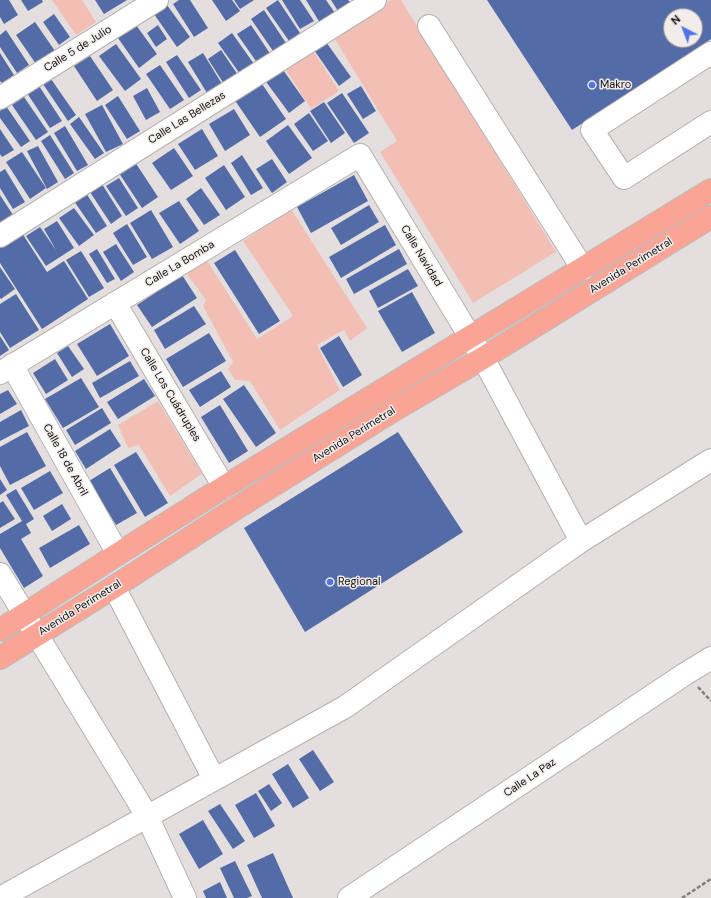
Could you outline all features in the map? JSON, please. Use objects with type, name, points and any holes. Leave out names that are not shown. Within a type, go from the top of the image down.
[{"type":"main road","name":"Avenida Perimetral","points":[[0,630],[224,487],[711,190]]},
{"type":"main road","name":"Avenida Perimetral","points":[[0,658],[362,429],[483,358],[711,217]]},
{"type":"street","name":"Calle 5 de Julio","points":[[0,98],[157,0]]},
{"type":"street","name":"Calle Las Bellezas","points":[[0,236],[374,0]]},
{"type":"street","points":[[429,26],[583,269]]},
{"type":"street","points":[[711,53],[592,130],[624,178],[711,122]]},
{"type":"street","name":"Calle La Bomba","points":[[6,369],[360,155]]},
{"type":"street","name":"Calle Navidad","points":[[360,155],[483,358],[581,541]]},
{"type":"street","name":"Calle Los Cuádruples","points":[[115,303],[224,487]]},
{"type":"street","name":"Calle 18 de Abril","points":[[6,369],[118,554]]},
{"type":"street","points":[[0,898],[345,707],[581,541],[711,460]]},
{"type":"street","points":[[0,574],[148,816],[186,898]]},
{"type":"street","points":[[114,587],[214,779]]},
{"type":"street","name":"Calle La Paz","points":[[349,898],[684,674],[711,658]]},
{"type":"path","points":[[682,898],[711,879]]},
{"type":"shaded area","points":[[52,0],[82,0],[96,22],[76,35]]},
{"type":"shaded area","points":[[391,0],[401,0],[556,252],[473,303],[380,152],[397,141],[333,36]]},
{"type":"shaded area","points":[[312,49],[339,91],[311,109],[284,67]]},
{"type":"shaded area","points":[[291,209],[367,328],[350,341],[344,330],[317,345],[340,390],[280,430],[250,381],[235,380],[228,369],[233,362],[203,306],[206,300],[186,273],[206,259],[257,339],[293,316],[243,241]]},
{"type":"shaded area","points":[[158,401],[202,474],[170,496],[139,445],[128,448],[118,425]]},
{"type":"building","points":[[0,0],[9,0],[18,15],[4,24],[0,17]]},
{"type":"building","points":[[21,0],[42,0],[43,2],[28,11]]},
{"type":"building","points":[[95,0],[127,0],[104,14]]},
{"type":"building","points":[[179,0],[190,0],[208,28],[194,37],[173,4]]},
{"type":"building","points":[[212,0],[232,0],[240,11],[226,21]]},
{"type":"building","points":[[234,0],[254,0],[240,9]]},
{"type":"building","points":[[278,0],[300,33],[289,41],[266,8]]},
{"type":"building","points":[[282,0],[300,0],[314,21],[300,29]]},
{"type":"building","points":[[306,0],[326,0],[335,13],[320,23]]},
{"type":"building","points":[[331,0],[348,0],[350,2],[338,11]]},
{"type":"building","name":"Makro","points":[[487,0],[711,0],[711,39],[703,44],[703,8],[663,8],[663,48],[697,48],[572,130]]},
{"type":"building","points":[[167,5],[190,37],[177,47],[154,14]]},
{"type":"building","points":[[264,10],[286,43],[273,51],[251,19]]},
{"type":"building","points":[[54,14],[70,37],[59,45],[43,22]]},
{"type":"building","points":[[35,22],[55,51],[36,64],[16,35]]},
{"type":"building","points":[[136,25],[157,54],[139,68],[118,38]]},
{"type":"building","points":[[158,25],[167,39],[156,47],[147,33]]},
{"type":"building","points":[[251,25],[271,55],[258,64],[237,34]]},
{"type":"building","points":[[6,30],[29,65],[17,73],[0,47],[0,35]]},
{"type":"building","points":[[232,33],[254,64],[240,74],[218,43]]},
{"type":"building","points":[[326,42],[351,77],[339,86],[314,50]]},
{"type":"building","points":[[116,44],[141,79],[125,91],[99,56]]},
{"type":"building","points":[[221,50],[238,75],[224,84],[208,59]]},
{"type":"building","points":[[0,53],[14,75],[2,83],[0,81]]},
{"type":"building","points":[[203,53],[222,84],[207,93],[188,62]]},
{"type":"building","points":[[177,55],[201,90],[189,98],[166,62]]},
{"type":"building","points":[[90,56],[113,90],[97,101],[74,66]]},
{"type":"building","points":[[160,65],[184,100],[170,109],[146,74]]},
{"type":"building","points":[[281,67],[305,101],[289,113],[264,79]]},
{"type":"building","points":[[51,79],[76,115],[68,121],[43,84]]},
{"type":"building","points":[[260,81],[286,119],[260,137],[234,99]]},
{"type":"building","points":[[39,86],[62,121],[50,128],[27,93]]},
{"type":"building","points":[[361,86],[376,111],[363,119],[347,94]]},
{"type":"building","points":[[147,88],[160,112],[146,120],[133,96]]},
{"type":"building","points":[[342,93],[369,133],[354,143],[327,103]]},
{"type":"building","points":[[118,96],[140,131],[127,139],[105,105]]},
{"type":"building","points":[[24,97],[48,132],[36,140],[12,105]]},
{"type":"building","points":[[324,102],[345,133],[331,143],[310,111]]},
{"type":"building","points":[[102,105],[123,144],[106,152],[85,114]]},
{"type":"building","points":[[6,106],[30,141],[21,147],[0,118],[0,111]]},
{"type":"building","points":[[234,109],[250,135],[225,151],[209,124]]},
{"type":"building","points":[[309,113],[328,141],[313,151],[294,124]]},
{"type":"building","points":[[79,117],[104,153],[95,159],[70,124]]},
{"type":"building","points":[[288,125],[312,158],[289,174],[266,141]]},
{"type":"building","points":[[65,126],[88,165],[77,171],[54,133]]},
{"type":"building","points":[[0,129],[14,150],[2,157],[0,154]]},
{"type":"building","points":[[202,129],[218,156],[195,170],[178,144]]},
{"type":"building","points":[[50,135],[74,173],[65,179],[41,141]]},
{"type":"building","points":[[38,146],[58,182],[47,189],[27,151]]},
{"type":"building","points":[[174,148],[193,176],[171,190],[152,163]]},
{"type":"building","points":[[22,152],[46,188],[30,199],[6,162]]},
{"type":"building","points":[[242,155],[263,188],[251,195],[231,163]]},
{"type":"building","points":[[272,159],[287,182],[272,193],[256,169]]},
{"type":"building","points":[[135,162],[158,197],[142,208],[119,173]]},
{"type":"building","points":[[224,165],[245,197],[226,210],[205,178]]},
{"type":"building","points":[[5,169],[25,202],[13,209],[0,188],[0,172]]},
{"type":"building","points":[[354,175],[368,201],[311,233],[297,207]]},
{"type":"building","points":[[119,178],[138,208],[126,216],[106,186]]},
{"type":"building","points":[[102,184],[122,216],[111,224],[90,192]]},
{"type":"building","points":[[201,188],[220,215],[204,225],[186,199]]},
{"type":"building","points":[[86,193],[107,226],[96,233],[74,201]]},
{"type":"building","points":[[0,195],[13,215],[0,223]]},
{"type":"building","points":[[179,201],[199,231],[180,244],[159,213]]},
{"type":"building","points":[[369,205],[379,222],[341,245],[331,228]]},
{"type":"building","points":[[74,208],[94,235],[79,246],[59,218]]},
{"type":"building","points":[[151,210],[173,247],[152,259],[130,223]]},
{"type":"building","points":[[57,221],[74,248],[46,266],[26,236],[40,227],[56,250],[44,229]]},
{"type":"building","points":[[127,224],[147,257],[133,265],[113,233]]},
{"type":"building","points":[[385,225],[396,245],[341,278],[329,257]]},
{"type":"building","points":[[22,233],[47,272],[64,261],[88,299],[42,329],[0,263],[0,247]]},
{"type":"building","points":[[116,244],[134,272],[121,281],[103,252]]},
{"type":"building","points":[[97,249],[115,279],[107,283],[89,254]]},
{"type":"building","points":[[399,249],[407,264],[354,294],[346,279]]},
{"type":"building","points":[[235,250],[280,321],[259,334],[214,263]]},
{"type":"building","points":[[81,251],[104,288],[89,297],[66,260]]},
{"type":"building","points":[[0,267],[15,289],[1,299],[0,298]]},
{"type":"building","points":[[408,269],[418,286],[378,308],[369,291]]},
{"type":"building","points":[[182,275],[197,298],[152,327],[137,305]]},
{"type":"building","points":[[412,292],[435,333],[402,352],[378,311]]},
{"type":"building","points":[[16,294],[39,330],[10,348],[0,332],[0,304]]},
{"type":"building","points":[[194,306],[206,324],[165,349],[154,330]]},
{"type":"building","points":[[110,324],[129,356],[97,376],[77,344]]},
{"type":"building","points":[[209,333],[226,361],[183,387],[166,359]]},
{"type":"building","points":[[0,336],[9,350],[0,356]]},
{"type":"building","points":[[339,336],[362,375],[343,387],[320,348]]},
{"type":"building","points":[[68,346],[84,369],[72,377],[57,353]]},
{"type":"building","points":[[55,359],[68,380],[46,394],[33,373]]},
{"type":"building","points":[[130,361],[139,376],[100,398],[92,383]]},
{"type":"building","points":[[221,371],[231,387],[200,407],[189,390]]},
{"type":"building","points":[[81,378],[99,407],[63,428],[45,399]]},
{"type":"building","points":[[144,379],[155,396],[118,419],[107,402]]},
{"type":"building","points":[[244,385],[276,433],[256,447],[223,399]]},
{"type":"building","points":[[8,390],[17,404],[0,414],[0,394]]},
{"type":"building","points":[[220,405],[248,451],[229,463],[201,417]]},
{"type":"building","points":[[102,408],[111,423],[75,445],[66,430]]},
{"type":"building","points":[[21,410],[29,426],[0,441],[0,422]]},
{"type":"building","points":[[110,429],[121,446],[86,469],[75,451]]},
{"type":"building","points":[[27,432],[46,466],[10,485],[0,466],[0,447]]},
{"type":"building","name":"Regional","points":[[398,432],[463,532],[305,632],[244,528]]},
{"type":"building","points":[[136,452],[168,503],[145,517],[114,465]]},
{"type":"building","points":[[110,468],[137,513],[116,525],[89,481]]},
{"type":"building","points":[[50,471],[63,493],[34,510],[21,488]]},
{"type":"building","points":[[0,479],[7,490],[0,495]]},
{"type":"building","points":[[16,489],[34,519],[26,524],[31,533],[21,539],[43,576],[24,588],[0,548],[0,534],[22,521],[6,495]]},
{"type":"building","points":[[3,501],[15,519],[0,528],[0,503]]},
{"type":"building","points":[[62,504],[71,519],[52,531],[43,516]]},
{"type":"building","points":[[79,525],[90,544],[50,568],[39,548]]},
{"type":"building","points":[[313,750],[334,782],[320,791],[299,759]]},
{"type":"building","points":[[288,764],[309,798],[293,808],[272,774]]},
{"type":"building","points":[[269,784],[282,803],[271,811],[258,791]]},
{"type":"building","points":[[256,793],[275,826],[254,838],[235,805]]},
{"type":"building","points":[[220,804],[245,841],[233,849],[208,811]]},
{"type":"building","points":[[203,820],[223,854],[199,869],[179,834]]},
{"type":"building","points":[[273,853],[293,898],[262,898],[247,865]]},
{"type":"building","points":[[235,861],[252,896],[247,898],[234,898],[220,868]]},
{"type":"building","points":[[220,882],[227,898],[206,898],[203,891]]},
{"type":"place","name":"Makro","points":[[592,85]]},
{"type":"place","name":"Regional","points":[[330,582]]}]
